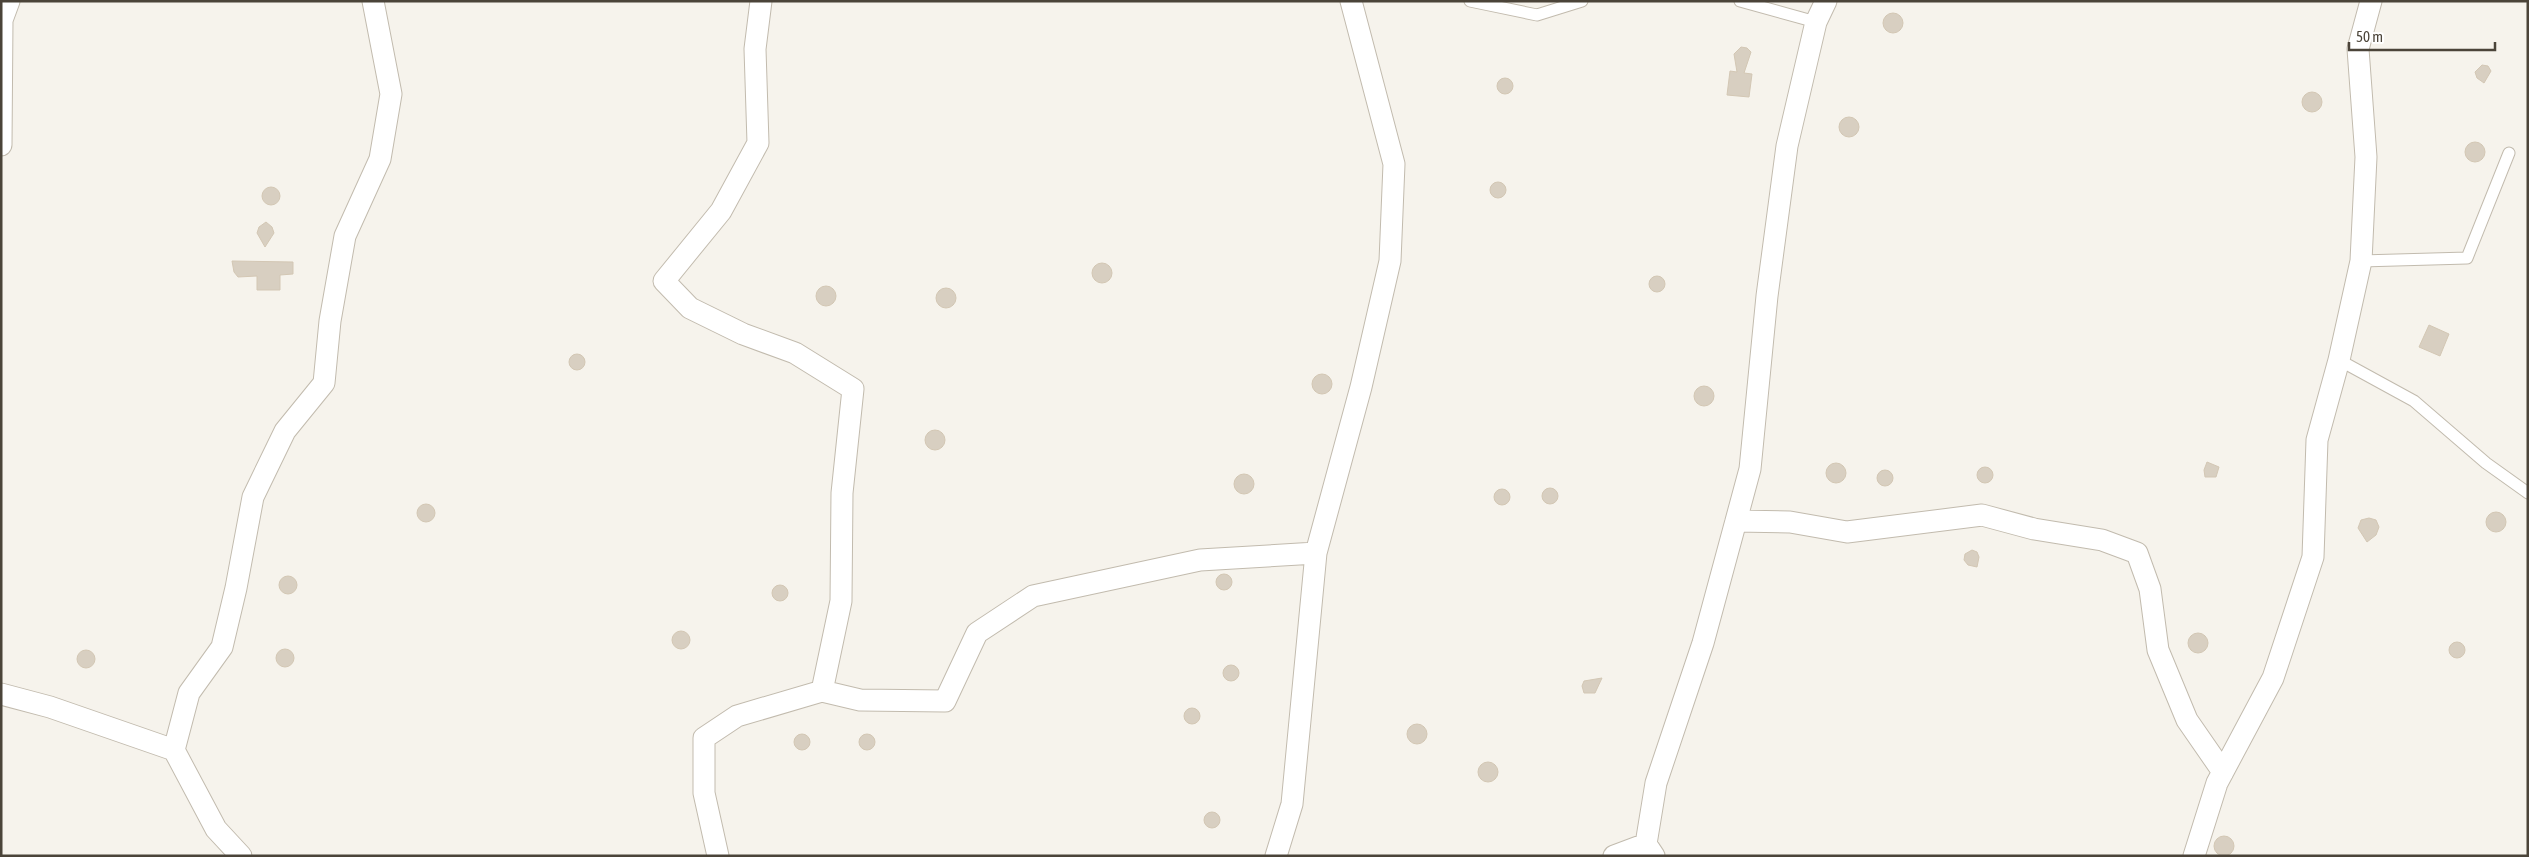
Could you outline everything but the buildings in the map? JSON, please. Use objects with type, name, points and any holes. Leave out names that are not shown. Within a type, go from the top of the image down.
[{"type":"street","points":[[1,145],[2,20],[9,1]]},
{"type":"street","points":[[241,856],[216,829],[174,750],[189,693],[222,647],[253,498],[285,431],[324,383],[330,321],[345,236],[380,159],[391,94],[374,1]]},
{"type":"street","points":[[761,1],[755,50],[758,143],[721,211],[664,281],[690,308],[744,334],[795,353],[853,389],[842,493],[841,601],[822,691]]},
{"type":"street","points":[[1276,856],[1292,804],[1316,553],[1360,387],[1390,261],[1394,164],[1351,1]]},
{"type":"street","points":[[1614,856],[1650,850],[1656,783],[1703,643],[1750,469],[1767,296],[1787,146],[1816,22],[1826,1]]},
{"type":"street","points":[[2194,856],[2217,783],[2273,678],[2313,557],[2317,440],[2340,360],[2361,261],[2366,157],[2358,49],[2371,1]]},
{"type":"street","points":[[1736,521],[1790,522],[1847,532],[1982,515],[2034,529],[2102,540],[2137,553],[2150,589],[2158,650],[2186,720],[2223,772]]},
{"type":"street","points":[[718,856],[704,793],[704,738],[737,716],[822,691],[860,700],[945,701],[977,633],[1033,596],[1200,560],[1316,553]]},
{"type":"street","points":[[1,694],[50,707],[174,750]]},
{"type":"lane","points":[[1470,1],[1537,15],[1582,1]]},
{"type":"lane","points":[[1740,1],[1816,22]]},
{"type":"lane","points":[[2361,261],[2467,258],[2509,153]]},
{"type":"lane","points":[[2340,360],[2414,400],[2486,463],[2528,493]]}]
